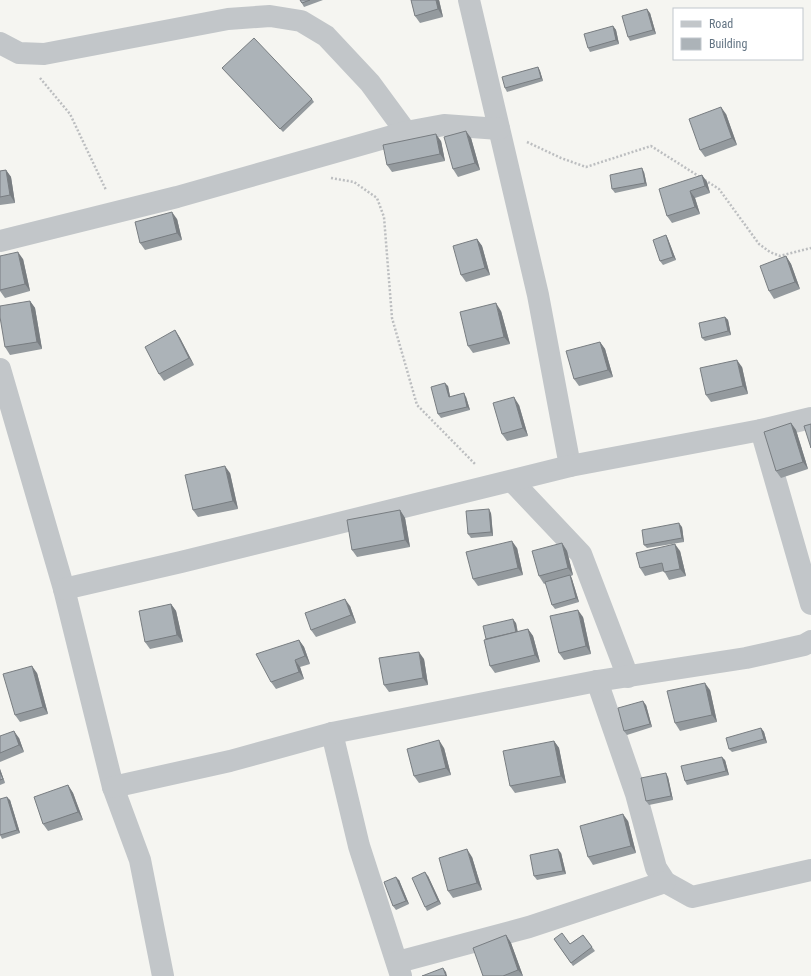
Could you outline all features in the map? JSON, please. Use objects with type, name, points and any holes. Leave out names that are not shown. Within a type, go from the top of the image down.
[{"type":"street","points":[[469,0],[538,295],[570,466]]},
{"type":"street","points":[[0,43],[19,53],[44,54],[228,20],[270,16],[301,21],[326,36],[365,78],[406,132]]},
{"type":"street","points":[[0,241],[178,197],[406,132],[444,124],[499,129]]},
{"type":"street","points":[[0,369],[64,589],[113,787],[140,860],[163,976]]},
{"type":"street","points":[[64,589],[181,562],[570,466],[761,430],[811,418]]},
{"type":"street","points":[[761,430],[811,604]]},
{"type":"street","points":[[503,482],[581,554],[628,677]]},
{"type":"street","points":[[113,787],[230,761],[332,733],[597,681],[746,658],[804,645],[811,641]]},
{"type":"street","points":[[597,681],[636,794],[656,868],[665,882],[692,897],[811,870]]},
{"type":"street","points":[[332,733],[359,846],[399,969],[665,882]]},
{"type":"path","points":[[19,53],[70,114],[117,212]]},
{"type":"path","points":[[499,129],[560,158],[586,167],[651,146],[719,189],[759,244],[770,252],[780,256],[811,248]]},
{"type":"path","points":[[327,177],[354,182],[377,198],[384,217],[392,318],[416,405],[503,482]]},
{"type":"building","points":[[300,0],[310,0],[302,3]]},
{"type":"building","points":[[411,0],[436,0],[438,9],[415,16]]},
{"type":"building","points":[[647,9],[653,30],[628,37],[622,16]]},
{"type":"building","points":[[613,26],[616,40],[588,48],[584,34]]},
{"type":"building","points":[[254,38],[312,99],[280,129],[222,68]]},
{"type":"building","points":[[538,67],[541,78],[505,88],[502,77]]},
{"type":"building","points":[[721,107],[732,138],[700,150],[689,119]]},
{"type":"building","points":[[466,131],[475,163],[453,169],[444,137]]},
{"type":"building","points":[[436,134],[440,154],[387,165],[383,145]]},
{"type":"building","points":[[642,168],[645,183],[612,189],[610,175]]},
{"type":"building","points":[[6,170],[10,195],[0,197],[0,171]]},
{"type":"building","points":[[702,175],[705,186],[690,191],[695,207],[667,216],[659,189]]},
{"type":"building","points":[[172,212],[177,233],[140,243],[135,222]]},
{"type":"building","points":[[666,235],[673,257],[660,261],[653,240]]},
{"type":"building","points":[[477,239],[485,268],[461,275],[453,246]]},
{"type":"building","points":[[18,252],[25,284],[0,290],[0,256]]},
{"type":"building","points":[[786,256],[795,282],[769,291],[760,266]]},
{"type":"building","points":[[30,301],[37,342],[5,347],[0,317],[0,306]]},
{"type":"building","points":[[496,303],[504,337],[468,346],[460,312]]},
{"type":"building","points":[[725,317],[728,331],[702,338],[699,323]]},
{"type":"building","points":[[175,330],[189,358],[159,374],[145,347]]},
{"type":"building","points":[[600,342],[608,370],[574,379],[566,351]]},
{"type":"building","points":[[737,360],[743,386],[706,395],[700,368]]},
{"type":"building","points":[[445,383],[449,397],[464,393],[467,407],[438,414],[431,387]]},
{"type":"building","points":[[514,397],[523,428],[502,434],[493,403]]},
{"type":"building","points":[[791,423],[803,462],[776,471],[764,432]]},
{"type":"building","points":[[811,424],[811,448],[804,426]]},
{"type":"building","points":[[225,466],[233,501],[193,510],[185,475]]},
{"type":"building","points":[[489,509],[491,532],[468,534],[466,511]]},
{"type":"building","points":[[400,510],[405,540],[352,550],[347,520]]},
{"type":"building","points":[[679,523],[682,538],[644,545],[642,530]]},
{"type":"building","points":[[512,541],[518,568],[473,579],[466,552]]},
{"type":"building","points":[[562,543],[568,568],[539,576],[532,551]]},
{"type":"building","points":[[675,544],[680,569],[664,572],[662,563],[640,568],[636,553]]},
{"type":"building","points":[[570,575],[576,598],[552,605],[545,582]]},
{"type":"building","points":[[345,599],[351,615],[311,630],[305,613]]},
{"type":"building","points":[[171,604],[177,635],[145,642],[139,611]]},
{"type":"building","points":[[578,610],[586,646],[559,653],[550,616]]},
{"type":"building","points":[[513,619],[516,632],[486,639],[483,626]]},
{"type":"building","points":[[528,629],[535,655],[490,666],[484,640]]},
{"type":"building","points":[[299,640],[305,656],[295,660],[299,672],[271,682],[256,654]]},
{"type":"building","points":[[419,652],[423,678],[384,685],[379,658]]},
{"type":"building","points":[[32,666],[43,707],[15,715],[3,674]]},
{"type":"building","points":[[705,683],[712,715],[675,723],[667,691]]},
{"type":"building","points":[[643,701],[650,724],[624,731],[618,708]]},
{"type":"building","points":[[761,728],[764,739],[729,749],[726,738]]},
{"type":"building","points":[[14,731],[19,745],[0,753],[0,736]]},
{"type":"building","points":[[439,740],[446,768],[414,776],[407,749]]},
{"type":"building","points":[[554,741],[561,776],[510,786],[503,751]]},
{"type":"building","points":[[722,757],[726,771],[685,781],[681,766]]},
{"type":"building","points":[[0,772],[3,779],[0,780]]},
{"type":"building","points":[[666,773],[671,796],[646,801],[641,778]]},
{"type":"building","points":[[68,785],[78,812],[43,824],[34,797]]},
{"type":"building","points":[[7,797],[17,830],[0,835],[0,799]]},
{"type":"building","points":[[623,814],[631,846],[588,857],[580,826]]},
{"type":"building","points":[[467,849],[477,883],[448,891],[439,858]]},
{"type":"building","points":[[558,849],[563,871],[534,876],[530,855]]},
{"type":"building","points":[[425,872],[438,901],[425,907],[412,878]]},
{"type":"building","points":[[396,877],[406,901],[393,906],[384,882]]},
{"type":"building","points":[[562,933],[570,944],[583,935],[592,947],[571,963],[554,939]]},
{"type":"building","points":[[506,935],[518,970],[503,976],[483,976],[473,948]]},
{"type":"building","points":[[443,968],[446,976],[422,976]]}]
